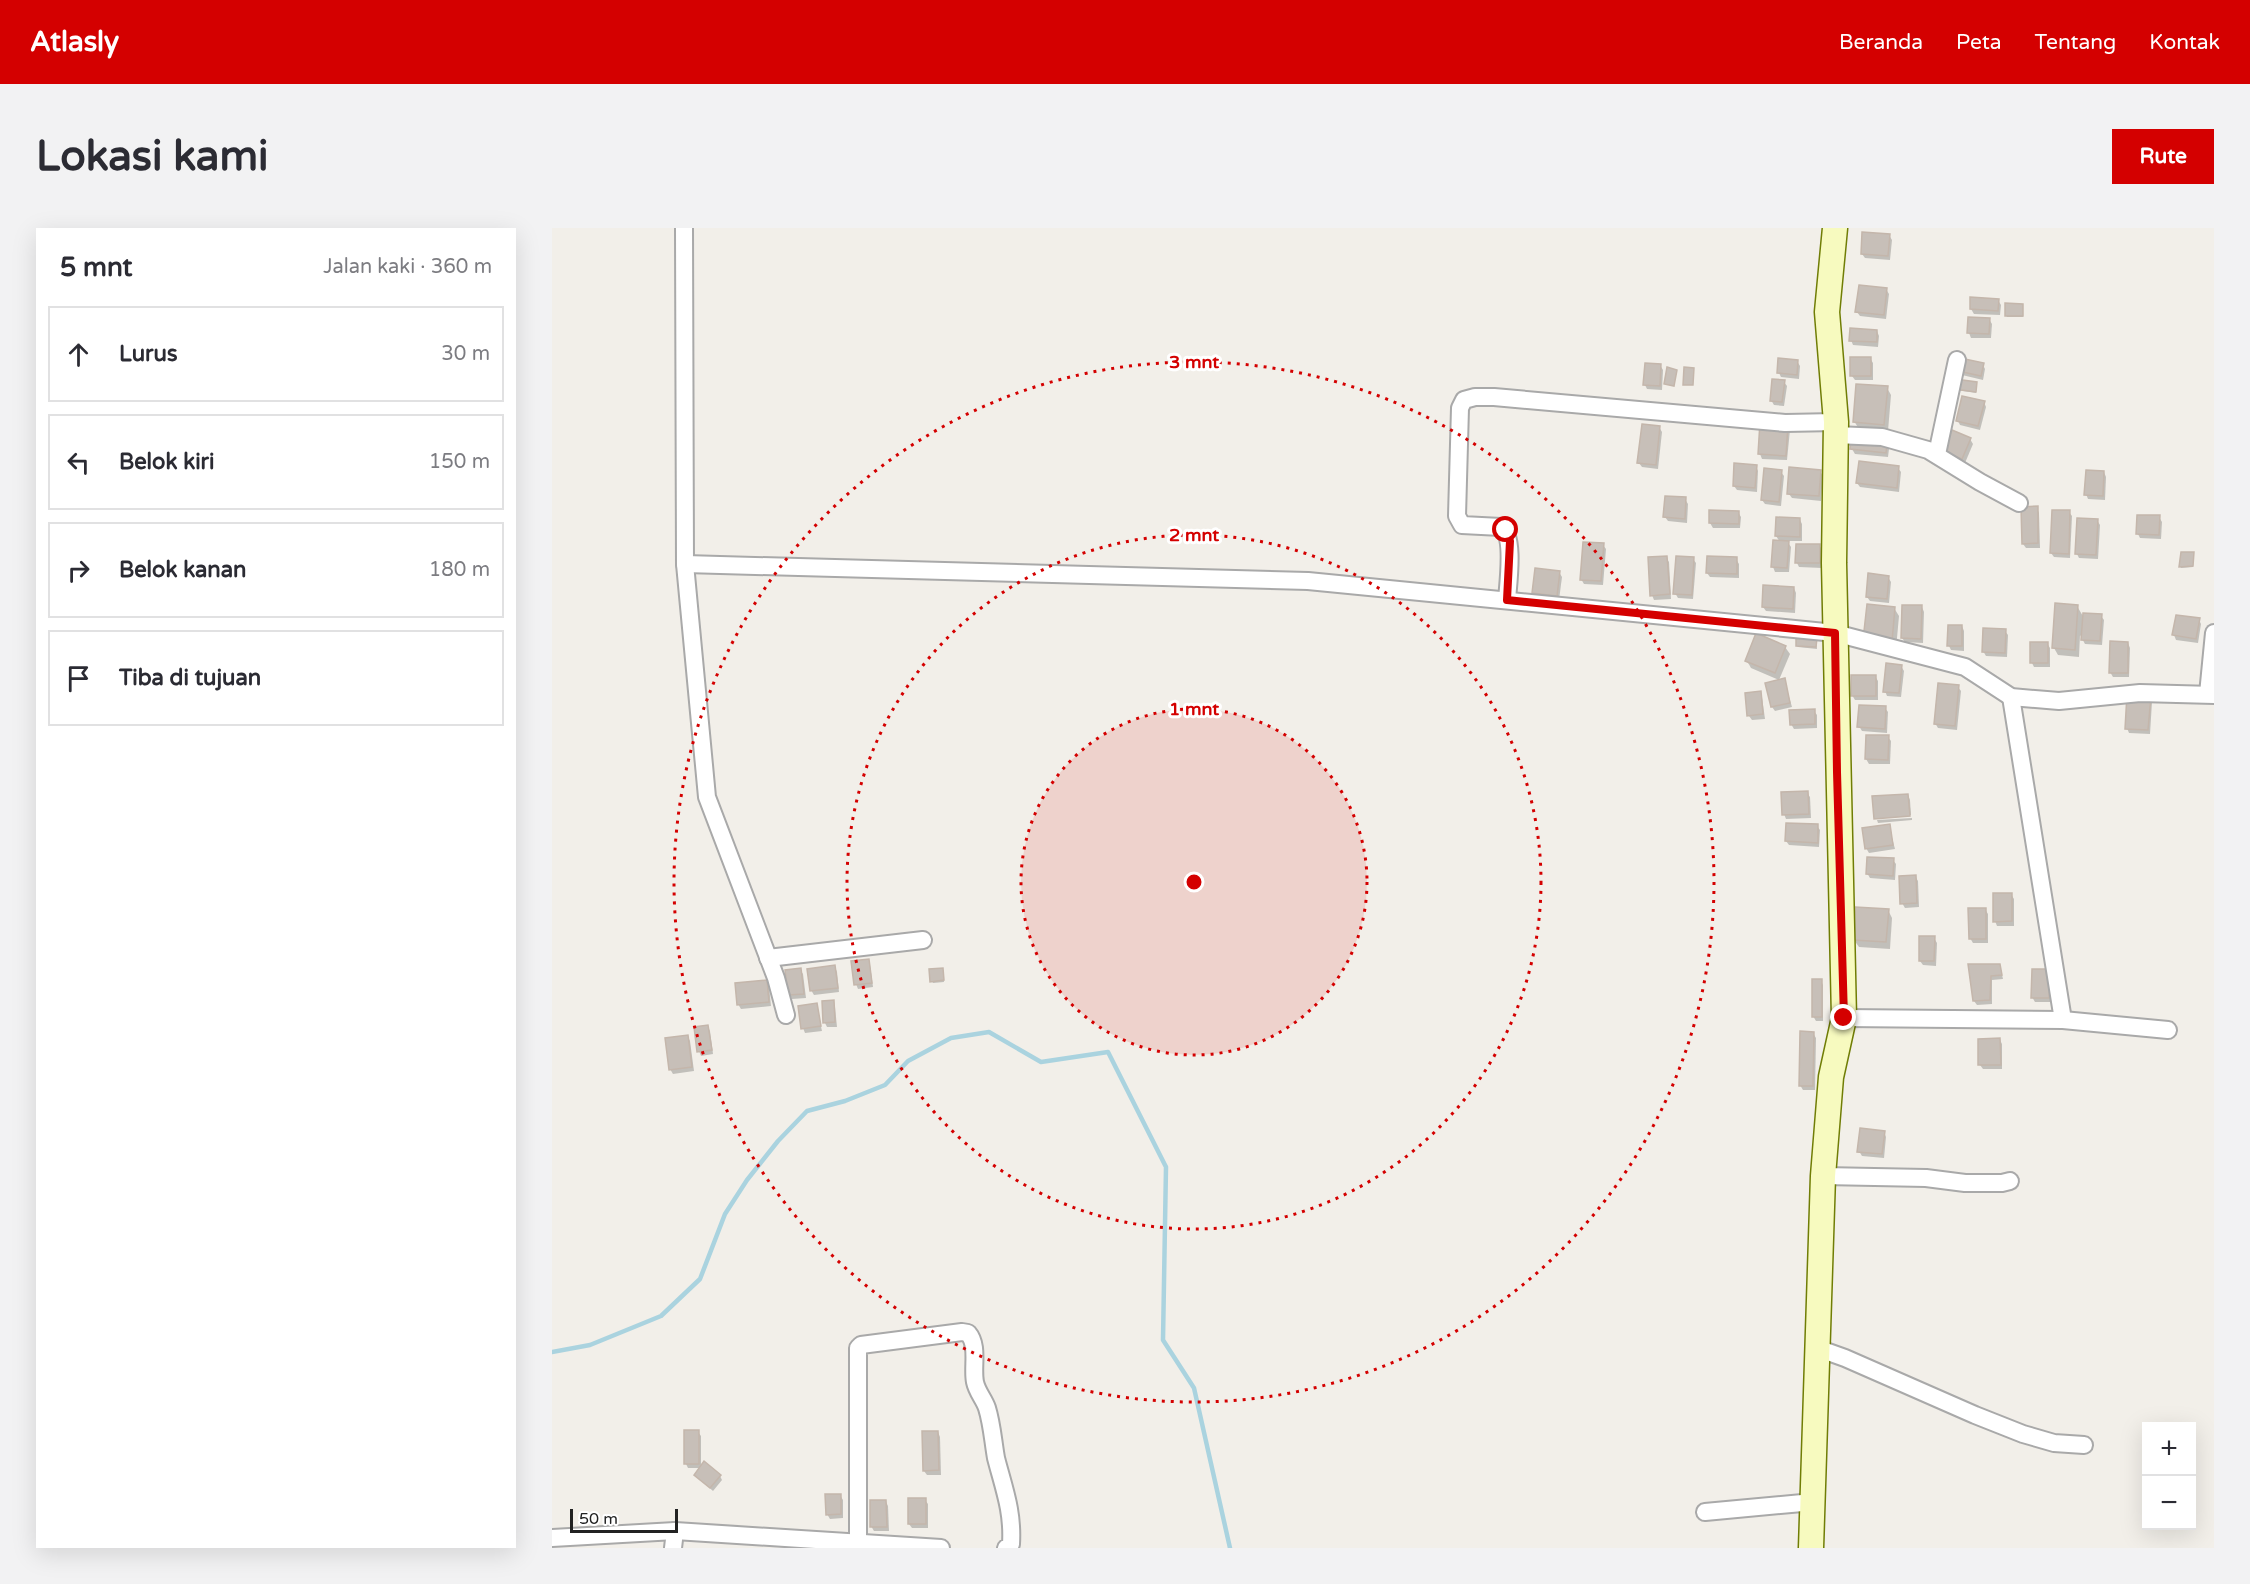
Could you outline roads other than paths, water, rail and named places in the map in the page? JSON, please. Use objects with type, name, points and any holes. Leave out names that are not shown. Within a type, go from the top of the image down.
[{"type":"street","points":[[684,228],[685,564],[707,797],[768,958],[786,1015]]},
{"type":"street","points":[[1811,1548],[1823,1176],[1831,1077],[1844,1018],[1833,563],[1836,429],[1827,312],[1835,228]]},
{"type":"street","points":[[1937,454],[1957,360]]},
{"type":"street","points":[[1507,600],[1510,541],[1506,530],[1501,527],[1462,525],[1457,516],[1460,408],[1464,400],[1475,396],[1785,423],[1882,437],[1937,454],[1980,482],[2019,503]]},
{"type":"street","points":[[685,564],[1308,581],[1507,600],[1835,633],[1965,667],[2011,697],[2059,701],[2140,693],[2211,695],[2214,633]]},
{"type":"street","points":[[2011,697],[2063,1020]]},
{"type":"street","points":[[768,958],[923,940]]},
{"type":"street","points":[[1844,1018],[2063,1020],[2168,1030]]},
{"type":"street","points":[[1823,1176],[1926,1178],[1965,1183],[2010,1181]]},
{"type":"street","points":[[858,1543],[858,1348],[861,1345],[962,1332],[971,1336],[974,1348],[975,1380],[986,1406],[1010,1505],[1011,1544],[1006,1548]]},
{"type":"street","points":[[1817,1348],[2024,1434],[2054,1443],[2084,1445]]},
{"type":"street","points":[[1706,1512],[1813,1503]]},
{"type":"street","points":[[552,1538],[858,1543],[941,1548]]},
{"type":"waterway","points":[[552,1352],[590,1345],[661,1316],[700,1279],[725,1214],[747,1180],[778,1141],[807,1111],[845,1101],[885,1085],[908,1061],[951,1038],[989,1032],[1041,1062],[1108,1052],[1166,1167],[1163,1340],[1194,1388],[1230,1548]]}]
